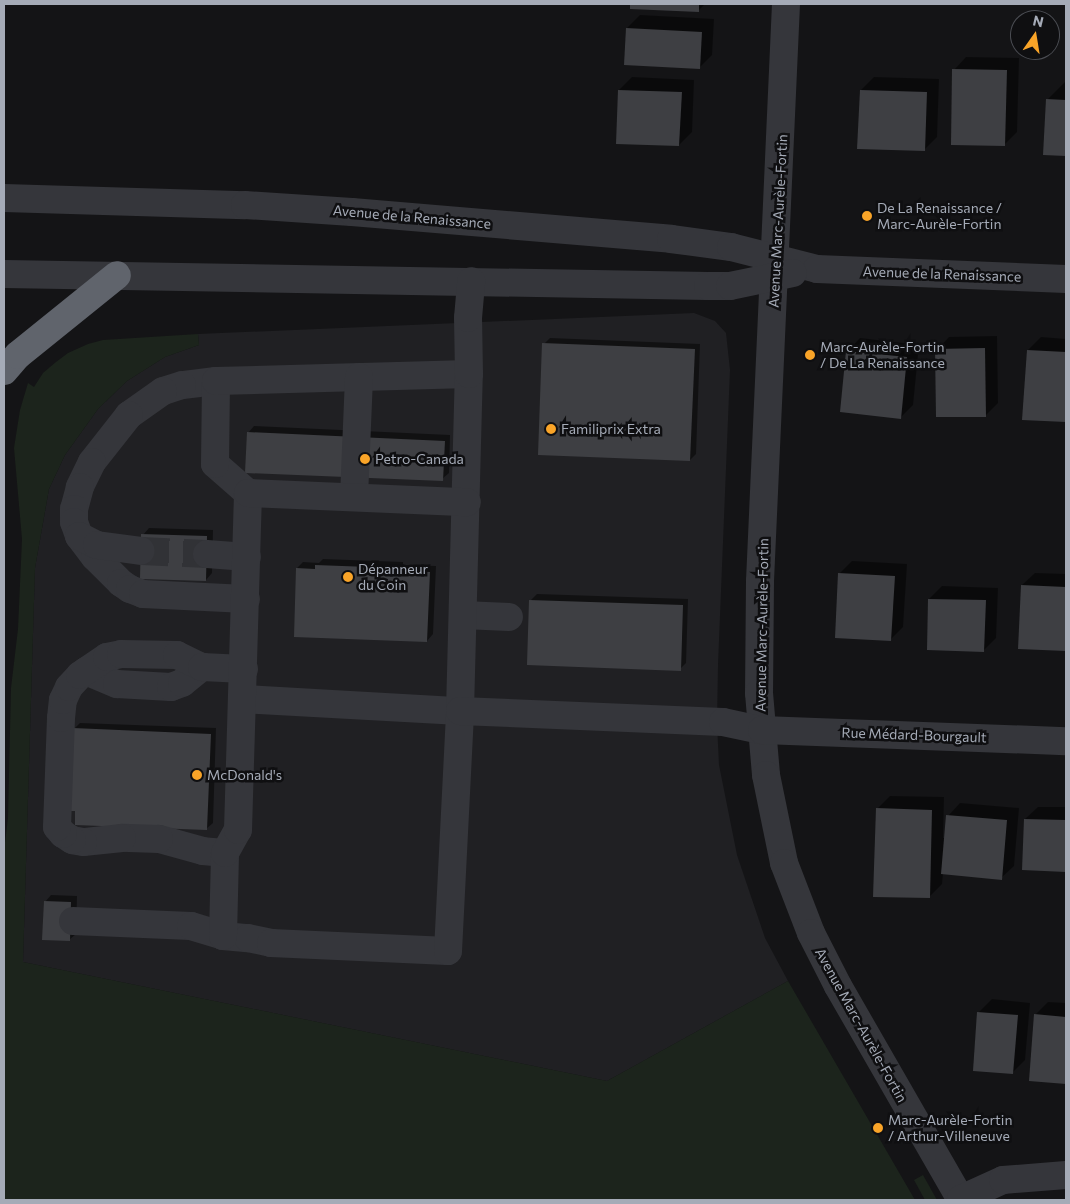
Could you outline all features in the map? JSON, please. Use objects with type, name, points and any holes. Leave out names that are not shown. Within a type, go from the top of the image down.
[{"type":"highway","points":[[4,371],[18,355],[117,275]]},
{"type":"street","name":"Avenue Marc-Aurèle-Fortin","points":[[786,4],[776,267],[760,581],[759,693],[762,730],[777,837],[799,907],[838,986],[961,1200]]},
{"type":"street","name":"Avenue de la Renaissance","points":[[4,198],[229,204],[352,212],[671,239],[731,247],[776,267],[1066,278]]},
{"type":"street","name":"Avenue de la Renaissance","points":[[4,274],[730,286],[776,267]]},
{"type":"street","points":[[73,921],[186,925],[223,936],[248,938],[271,943],[448,951],[460,711],[469,374],[468,318],[471,281]]},
{"type":"street","points":[[246,599],[144,594],[130,589],[111,574],[79,536],[74,522],[74,509],[80,487],[92,462],[129,416],[163,391],[182,385],[216,381],[469,374]]},
{"type":"street","points":[[354,497],[359,378]]},
{"type":"street","points":[[216,381],[215,464],[248,493],[466,502]]},
{"type":"street","points":[[223,936],[225,853],[238,830],[248,493]]},
{"type":"street","points":[[79,536],[97,545],[141,551]]},
{"type":"street","points":[[207,554],[247,557]]},
{"type":"street","points":[[463,615],[509,617]]},
{"type":"street","points":[[225,853],[203,851],[159,839],[122,838],[83,842],[72,840],[57,827],[61,718],[64,700],[69,687],[86,671],[108,657],[121,654],[177,655],[202,667],[244,670]]},
{"type":"street","name":"Rue Médard-Bourgault","points":[[243,699],[460,711],[723,722],[762,730],[1066,741]]},
{"type":"street","points":[[961,1200],[1003,1180],[1066,1175]]},
{"type":"shaded area","points":[[694,313],[715,321],[726,333],[730,370],[718,665],[717,723],[719,765],[737,855],[765,938],[788,981],[607,1081],[23,962],[35,568],[49,489],[65,455],[98,409],[127,381],[165,357],[199,345],[198,334]]},
{"type":"shaded area","points":[[198,334],[199,345],[165,357],[127,381],[98,409],[65,455],[49,489],[35,568],[23,962],[607,1081],[788,981],[915,1200],[4,1200],[4,851],[8,818],[11,688],[18,629],[22,539],[14,448],[20,410],[28,383],[34,387],[43,373],[56,362],[68,353],[88,344],[103,340]]},
{"type":"shaded area","points":[[923,1175],[937,1200],[925,1200],[914,1180]]},
{"type":"building","points":[[630,4],[699,4],[699,12],[630,9]]},
{"type":"building","points":[[626,28],[702,32],[700,69],[624,65]]},
{"type":"building","points":[[952,69],[1007,70],[1005,146],[951,145]]},
{"type":"building","points":[[618,90],[682,92],[679,146],[616,144]]},
{"type":"building","points":[[860,90],[927,92],[925,151],[857,149]]},
{"type":"building","points":[[1046,99],[1066,100],[1066,156],[1043,155]]},
{"type":"building","points":[[542,343],[695,349],[690,461],[538,455]]},
{"type":"building","points":[[985,348],[986,417],[936,417],[935,349]]},
{"type":"building","points":[[1027,350],[1066,352],[1066,422],[1022,420]]},
{"type":"building","points":[[846,351],[907,357],[901,419],[840,412]]},
{"type":"building","points":[[247,432],[445,441],[443,481],[245,473]]},
{"type":"building","points":[[141,534],[207,536],[206,581],[140,579]]},
{"type":"building","points":[[315,565],[397,568],[397,571],[430,572],[427,642],[294,637],[296,568],[315,569]]},
{"type":"building","points":[[838,573],[895,576],[891,641],[835,638]]},
{"type":"building","points":[[1021,585],[1066,587],[1066,651],[1018,649]]},
{"type":"building","points":[[928,599],[986,600],[984,652],[927,650]]},
{"type":"building","points":[[529,600],[683,605],[681,671],[527,665]]},
{"type":"building","points":[[73,728],[211,734],[207,830],[75,825],[75,811],[63,811]]},
{"type":"building","points":[[876,808],[932,810],[930,898],[873,897]]},
{"type":"building","points":[[946,815],[1007,820],[1002,880],[941,874]]},
{"type":"building","points":[[1024,819],[1066,820],[1066,872],[1022,870]]},
{"type":"building","points":[[44,901],[71,902],[70,941],[42,940]]},
{"type":"building","points":[[977,1012],[1018,1015],[1013,1074],[973,1071]]},
{"type":"building","points":[[1034,1014],[1066,1017],[1066,1084],[1029,1081]]},
{"type":"tunnel","points":[[141,551],[207,554]]},
{"type":"place","name":"De La Renaissance / Marc-Aurèle-Fortin","points":[[867,216]]},
{"type":"place","name":"Marc-Aurèle-Fortin / De La Renaissance","points":[[810,355]]},
{"type":"place","name":"Familiprix Extra","points":[[551,429]]},
{"type":"place","name":"Petro-Canada","points":[[365,459]]},
{"type":"place","name":"Dépanneur du Coin","points":[[348,577]]},
{"type":"place","name":"McDonald's","points":[[197,775]]},
{"type":"place","name":"Marc-Aurèle-Fortin / Arthur-Villeneuve","points":[[878,1128]]}]
